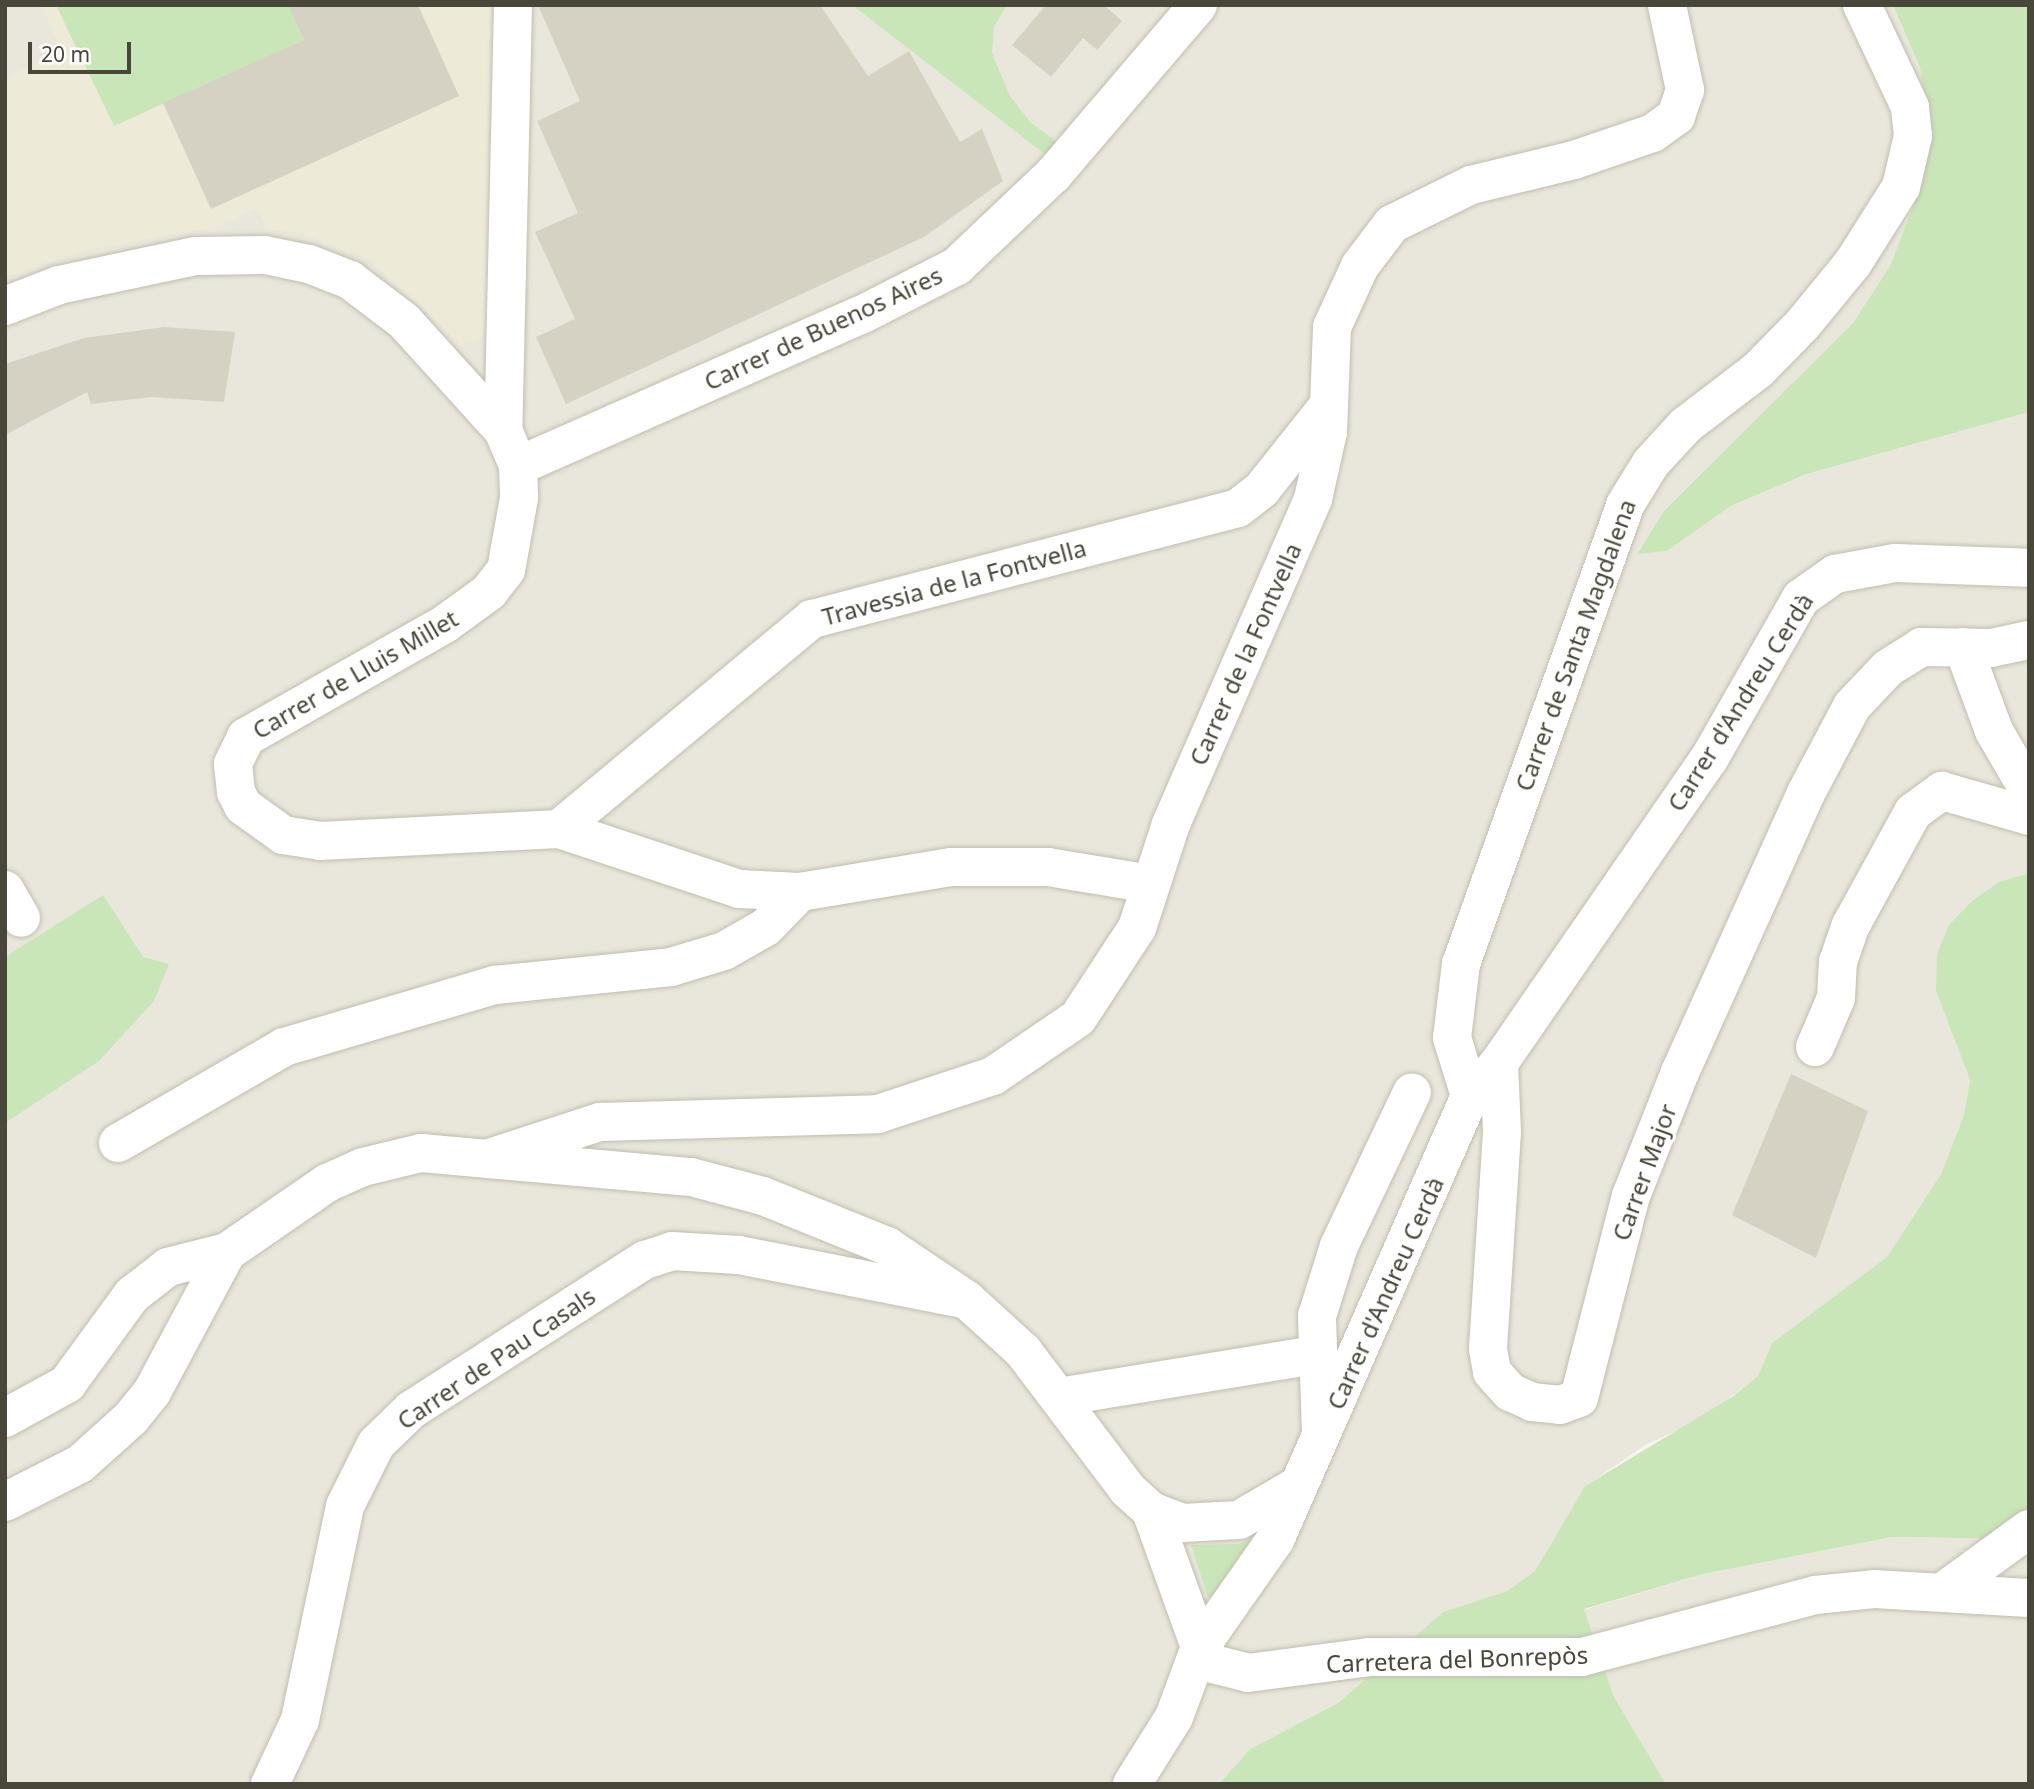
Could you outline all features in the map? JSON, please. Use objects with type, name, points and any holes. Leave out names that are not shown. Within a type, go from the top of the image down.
[{"type":"street","name":"Carrer de Lluis Millet","points":[[513,5],[508,351],[503,430],[518,466],[519,498],[506,570],[489,592],[445,624],[246,737],[233,764],[236,792],[267,827],[320,842],[559,829],[738,889],[800,892],[951,867],[1048,867],[1151,884]]},
{"type":"street","name":"Carrer de Buenos Aires","points":[[518,466],[861,315],[957,266],[1053,176],[1198,5]]},
{"type":"street","name":"Carrer de la Fontvella","points":[[492,1157],[600,1122],[623,1125],[878,1114],[993,1076],[1079,1018],[1138,928],[1171,824],[1313,499],[1329,404],[1332,327],[1360,265],[1392,224],[1471,185],[1574,160],[1653,133],[1676,116],[1685,90],[1667,5]]},
{"type":"street","name":"Carrer de Santa Magdalena","points":[[1470,1096],[1452,1038],[1461,964],[1625,505],[1651,463],[1686,425],[1758,370],[1804,324],[1853,262],[1901,187],[1913,136],[1910,107],[1862,5]]},
{"type":"street","points":[[5,306],[59,285],[140,266],[196,256],[265,255],[350,280],[404,321],[454,370],[503,430]]},
{"type":"street","points":[[454,370],[508,351]]},
{"type":"street","name":"Travessia de la Fontvella","points":[[559,829],[812,619],[1238,508],[1262,489],[1329,404]]},
{"type":"street","name":"Carrer d'Andreu Cerdà","points":[[1132,1784],[1174,1717],[1200,1647],[1275,1540],[1470,1096],[1499,1063],[1709,759],[1801,598],[1835,574],[1895,563],[2029,568]]},
{"type":"street","points":[[2023,772],[1963,647],[2029,640]]},
{"type":"street","name":"Carrer Major","points":[[1499,1063],[1502,1132],[1489,1323],[1492,1373],[1510,1392],[1532,1402],[1560,1405],[1578,1398],[1631,1196],[1719,983],[1812,782],[1852,706],[1888,668],[1921,646],[1963,647]]},
{"type":"street","points":[[1815,1047],[1836,998],[1838,962],[1851,925],[1913,813],[1942,791],[2029,816]]},
{"type":"street","points":[[118,1143],[284,1047],[495,985],[671,967],[724,951],[766,927],[800,892]]},
{"type":"street","points":[[1321,1439],[1315,1355],[1317,1316],[1339,1246],[1412,1092]]},
{"type":"street","points":[[598,1168],[605,1147],[623,1125]]},
{"type":"street","points":[[5,1418],[67,1384],[132,1294],[168,1267],[226,1252],[304,1195],[363,1167],[421,1153],[492,1157],[691,1177],[763,1196],[887,1245],[967,1300],[1023,1351],[1128,1490],[1151,1511],[1182,1523],[1239,1520],[1299,1485]]},
{"type":"street","name":"Carrer de Pau Casals","points":[[270,1784],[300,1720],[345,1506],[376,1444],[411,1410],[645,1260],[672,1251],[739,1255],[908,1293],[967,1300]]},
{"type":"street","points":[[5,1502],[80,1464],[131,1418],[152,1392],[183,1328],[226,1252]]},
{"type":"street","points":[[132,1294],[158,1305],[183,1328]]},
{"type":"street","points":[[1059,1397],[1315,1355]]},
{"type":"street","points":[[1151,1511],[1200,1647]]},
{"type":"street","points":[[1944,1591],[2029,1530]]},
{"type":"street","name":"Carretera del Bonrepòs","points":[[1200,1647],[1213,1664],[1248,1673],[1369,1657],[1582,1657],[1815,1595],[1944,1591],[2029,1598]]},
{"type":"shaded area","points":[[5,5],[1893,5],[1920,68],[1930,136],[1923,180],[1890,266],[1853,323],[1663,512],[1637,553],[1667,551],[1731,506],[1808,474],[2029,412],[2029,873],[1999,882],[1936,991],[1970,1080],[1964,1115],[1941,1174],[1887,1257],[1772,1343],[1758,1376],[1705,1417],[1645,1445],[1585,1486],[1535,1571],[1507,1591],[1443,1612],[1338,1703],[1250,1749],[1219,1784],[5,1784]]},
{"type":"shaded area","points":[[41,5],[494,5],[487,327],[481,338],[461,345],[368,259],[296,232],[268,229],[257,208],[214,227],[85,250],[5,277],[5,78],[62,52]]},
{"type":"shaded area","points":[[1892,1537],[2029,1539],[2029,1784],[1666,1784],[1614,1697],[1584,1610],[1703,1574]]},
{"type":"green space","points":[[56,5],[288,5],[304,40],[114,126]]},
{"type":"green space","points":[[852,5],[1007,5],[994,27],[992,53],[1010,96],[1031,123],[1056,141],[1046,155]]},
{"type":"green space","points":[[1893,5],[2029,5],[2029,412],[1807,474],[1731,506],[1667,551],[1637,554],[1663,512],[1853,323],[1890,266],[1923,180],[1930,136],[1920,68]]},
{"type":"green space","points":[[2029,873],[2029,1539],[1892,1537],[1703,1574],[1584,1609],[1614,1697],[1666,1784],[1219,1784],[1250,1749],[1338,1703],[1443,1612],[1507,1591],[1535,1571],[1585,1486],[1732,1397],[1758,1376],[1772,1343],[1887,1257],[1941,1174],[1964,1115],[1970,1080],[1936,991],[1937,954],[1949,925],[1972,901],[1999,882]]},
{"type":"green space","points":[[103,895],[143,957],[169,964],[154,1001],[99,1061],[5,1123],[5,957]]},
{"type":"green space","points":[[1257,1537],[1213,1597],[1208,1597],[1191,1545],[1239,1544]]},
{"type":"building","points":[[288,5],[418,5],[459,96],[211,209],[163,103],[304,40]]},
{"type":"building","points":[[538,5],[820,5],[868,76],[909,51],[960,142],[982,129],[1003,181],[924,237],[566,404],[536,337],[575,319],[535,232],[578,213],[537,121],[580,101]]},
{"type":"building","points":[[1046,5],[1104,5],[1122,21],[1097,50],[1083,38],[1051,77],[1012,45]]},
{"type":"building","points":[[164,327],[235,332],[224,402],[152,397],[91,404],[87,392],[5,435],[5,364],[84,338]]},
{"type":"building","points":[[1791,1074],[1868,1111],[1816,1258],[1732,1215]]}]
